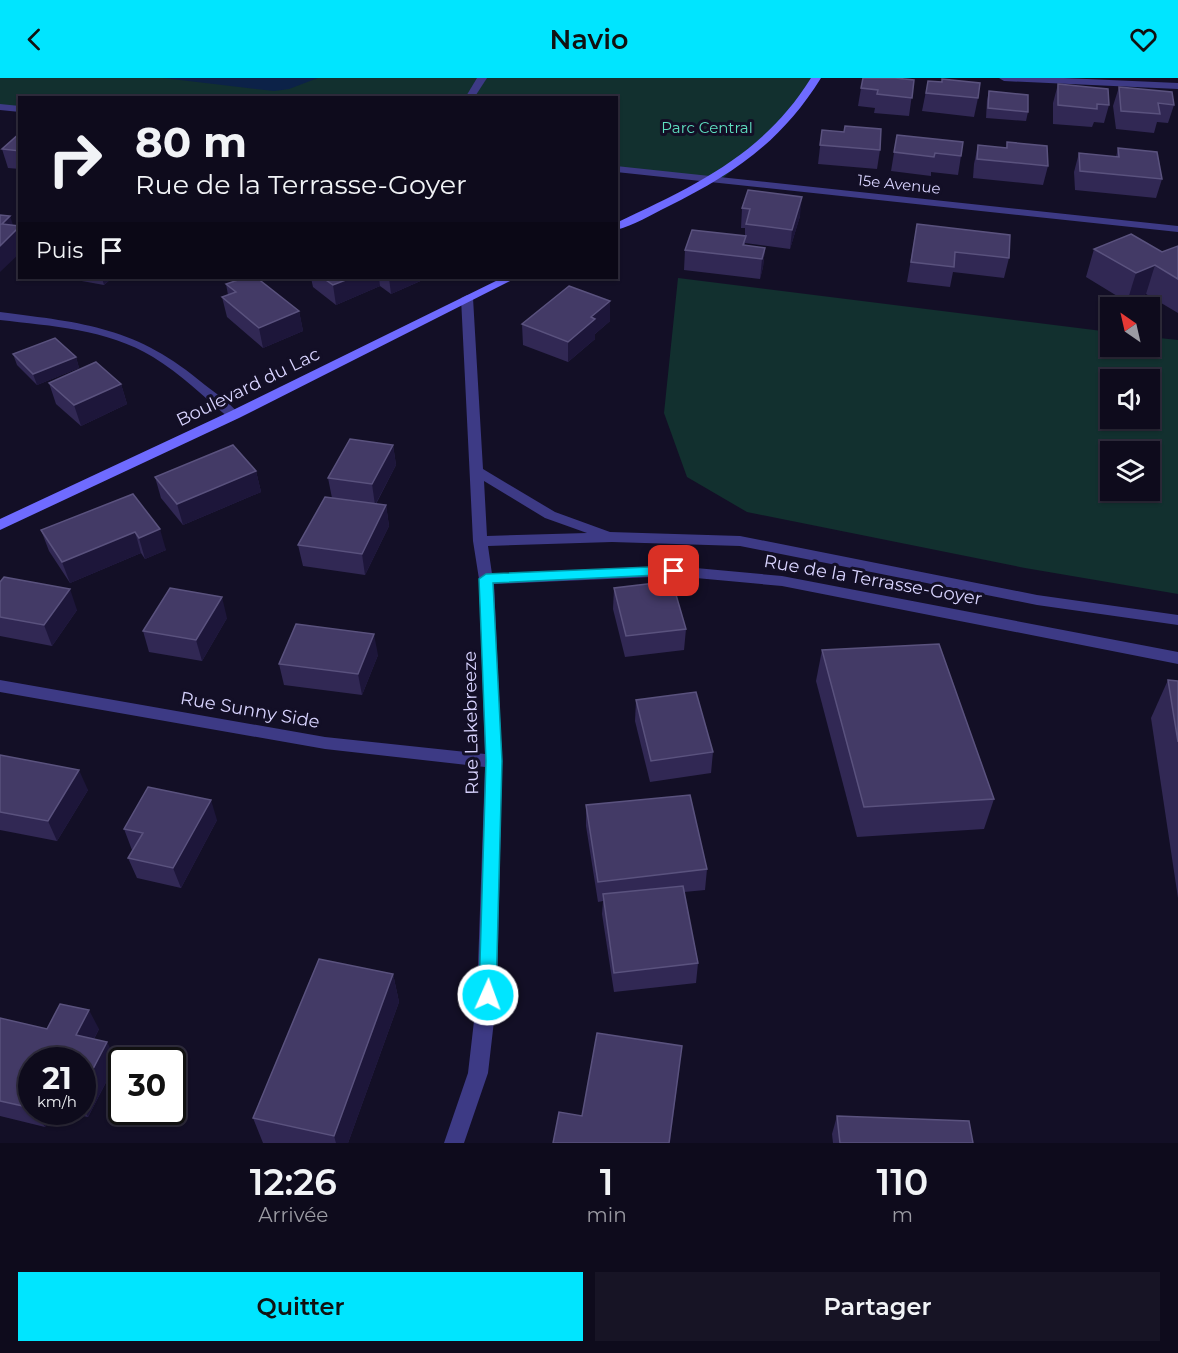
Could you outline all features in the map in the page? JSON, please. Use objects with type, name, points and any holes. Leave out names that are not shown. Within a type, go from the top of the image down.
[{"type":"street","points":[[470,96],[482,78]]},
{"type":"street","points":[[618,225],[712,179],[771,137],[805,100],[816,78]]},
{"type":"street","points":[[1004,78],[1178,86]]},
{"type":"street","points":[[0,108],[18,109]]},
{"type":"street","name":"15e Avenue","points":[[618,169],[1178,229]]},
{"type":"street","name":"Boulevard du Lac","points":[[0,525],[234,415],[508,279]]},
{"type":"street","name":"Rue Lakebreeze","points":[[454,1143],[478,1073],[488,995],[494,761],[486,579],[480,541],[467,298]]},
{"type":"street","points":[[0,316],[88,327],[121,337],[156,354],[234,415]]},
{"type":"street","name":"Rue de la Terrasse-Goyer","points":[[476,471],[550,515],[612,537]]},
{"type":"street","name":"Rue de la Terrasse-Goyer","points":[[480,541],[612,537],[740,541],[1037,600],[1178,620]]},
{"type":"street","name":"Rue de la Terrasse-Goyer","points":[[486,579],[674,571],[782,581],[1178,658]]},
{"type":"street","name":"Rue Sunny Side","points":[[0,686],[325,743],[494,761]]},
{"type":"green space","name":"Parc Central","points":[[0,78],[814,78],[771,137],[723,178],[618,168],[618,96],[18,96],[18,109],[0,107]]},
{"type":"green space","points":[[678,278],[1100,331],[1100,357],[1160,357],[1160,338],[1178,340],[1178,594],[1025,568],[747,512],[687,477],[664,413]]},
{"type":"water","points":[[163,78],[318,78],[289,89],[274,91]]},
{"type":"building","points":[[863,78],[914,80],[912,98],[877,94],[878,90],[861,88]]},
{"type":"building","points":[[942,79],[980,83],[978,98],[926,93],[928,81],[942,82]]},
{"type":"building","points":[[1058,84],[1108,89],[1109,105],[1097,104],[1097,109],[1058,105]]},
{"type":"building","points":[[1119,87],[1172,92],[1174,105],[1158,103],[1160,114],[1121,111]]},
{"type":"building","points":[[989,91],[1028,95],[1028,112],[988,108]]},
{"type":"building","points":[[845,126],[881,129],[880,150],[820,145],[822,130],[844,132]]},
{"type":"building","points":[[18,135],[18,151],[2,149]]},
{"type":"building","points":[[897,135],[963,142],[961,156],[935,153],[934,157],[894,152]]},
{"type":"building","points":[[1007,142],[1047,146],[1048,166],[977,159],[978,145],[1007,148]]},
{"type":"building","points":[[1118,148],[1157,152],[1162,179],[1080,171],[1079,153],[1119,157]]},
{"type":"building","points":[[748,190],[802,197],[792,230],[746,224],[750,209],[742,208]]},
{"type":"building","points":[[0,215],[10,216],[2,224],[18,226],[18,228],[0,246]]},
{"type":"building","points":[[917,224],[1010,235],[1009,258],[955,252],[954,267],[911,262]]},
{"type":"building","points":[[692,230],[746,236],[743,245],[765,248],[762,259],[685,250]]},
{"type":"building","points":[[1131,234],[1162,252],[1178,246],[1178,279],[1155,265],[1136,273],[1094,249]]},
{"type":"building","points":[[241,279],[258,279],[299,311],[259,328],[222,297],[236,292],[226,284]]},
{"type":"building","points":[[324,279],[348,279],[333,285]]},
{"type":"building","points":[[569,286],[610,301],[591,317],[595,319],[568,342],[522,324]]},
{"type":"building","points":[[55,338],[76,357],[33,374],[13,354]]},
{"type":"building","points":[[96,362],[121,384],[74,405],[49,383]]},
{"type":"building","points":[[350,439],[393,445],[372,484],[328,478]]},
{"type":"building","points":[[233,445],[256,471],[177,504],[155,477]]},
{"type":"building","points":[[133,494],[160,529],[139,538],[135,532],[62,562],[41,530]]},
{"type":"building","points":[[325,497],[386,505],[362,554],[298,545]]},
{"type":"building","points":[[4,577],[70,589],[44,625],[0,617],[0,582]]},
{"type":"building","points":[[672,581],[686,629],[626,636],[614,588]]},
{"type":"building","points":[[170,588],[222,597],[196,640],[143,631]]},
{"type":"building","points":[[296,624],[374,634],[358,674],[279,664]]},
{"type":"building","points":[[939,644],[994,799],[864,807],[822,650]]},
{"type":"building","points":[[1168,680],[1178,681],[1178,742]]},
{"type":"building","points":[[696,692],[713,752],[651,761],[636,700]]},
{"type":"building","points":[[0,755],[79,770],[48,821],[0,812]]},
{"type":"building","points":[[148,787],[211,800],[173,868],[128,858],[143,833],[124,829]]},
{"type":"building","points":[[690,795],[707,869],[598,882],[586,805]]},
{"type":"building","points":[[683,886],[698,963],[614,973],[603,894]]},
{"type":"building","points":[[319,959],[393,974],[334,1136],[253,1118]]},
{"type":"building","points":[[60,1004],[89,1010],[76,1035],[107,1042],[96,1063],[96,1047],[18,1047],[18,1105],[0,1101],[0,1018],[47,1029]]},
{"type":"building","points":[[597,1033],[682,1046],[669,1143],[553,1143],[559,1112],[582,1116]]},
{"type":"building","points":[[837,1116],[969,1121],[973,1143],[840,1143]]},
{"type":"route","points":[[488,995],[494,761],[486,579],[674,571]]}]
